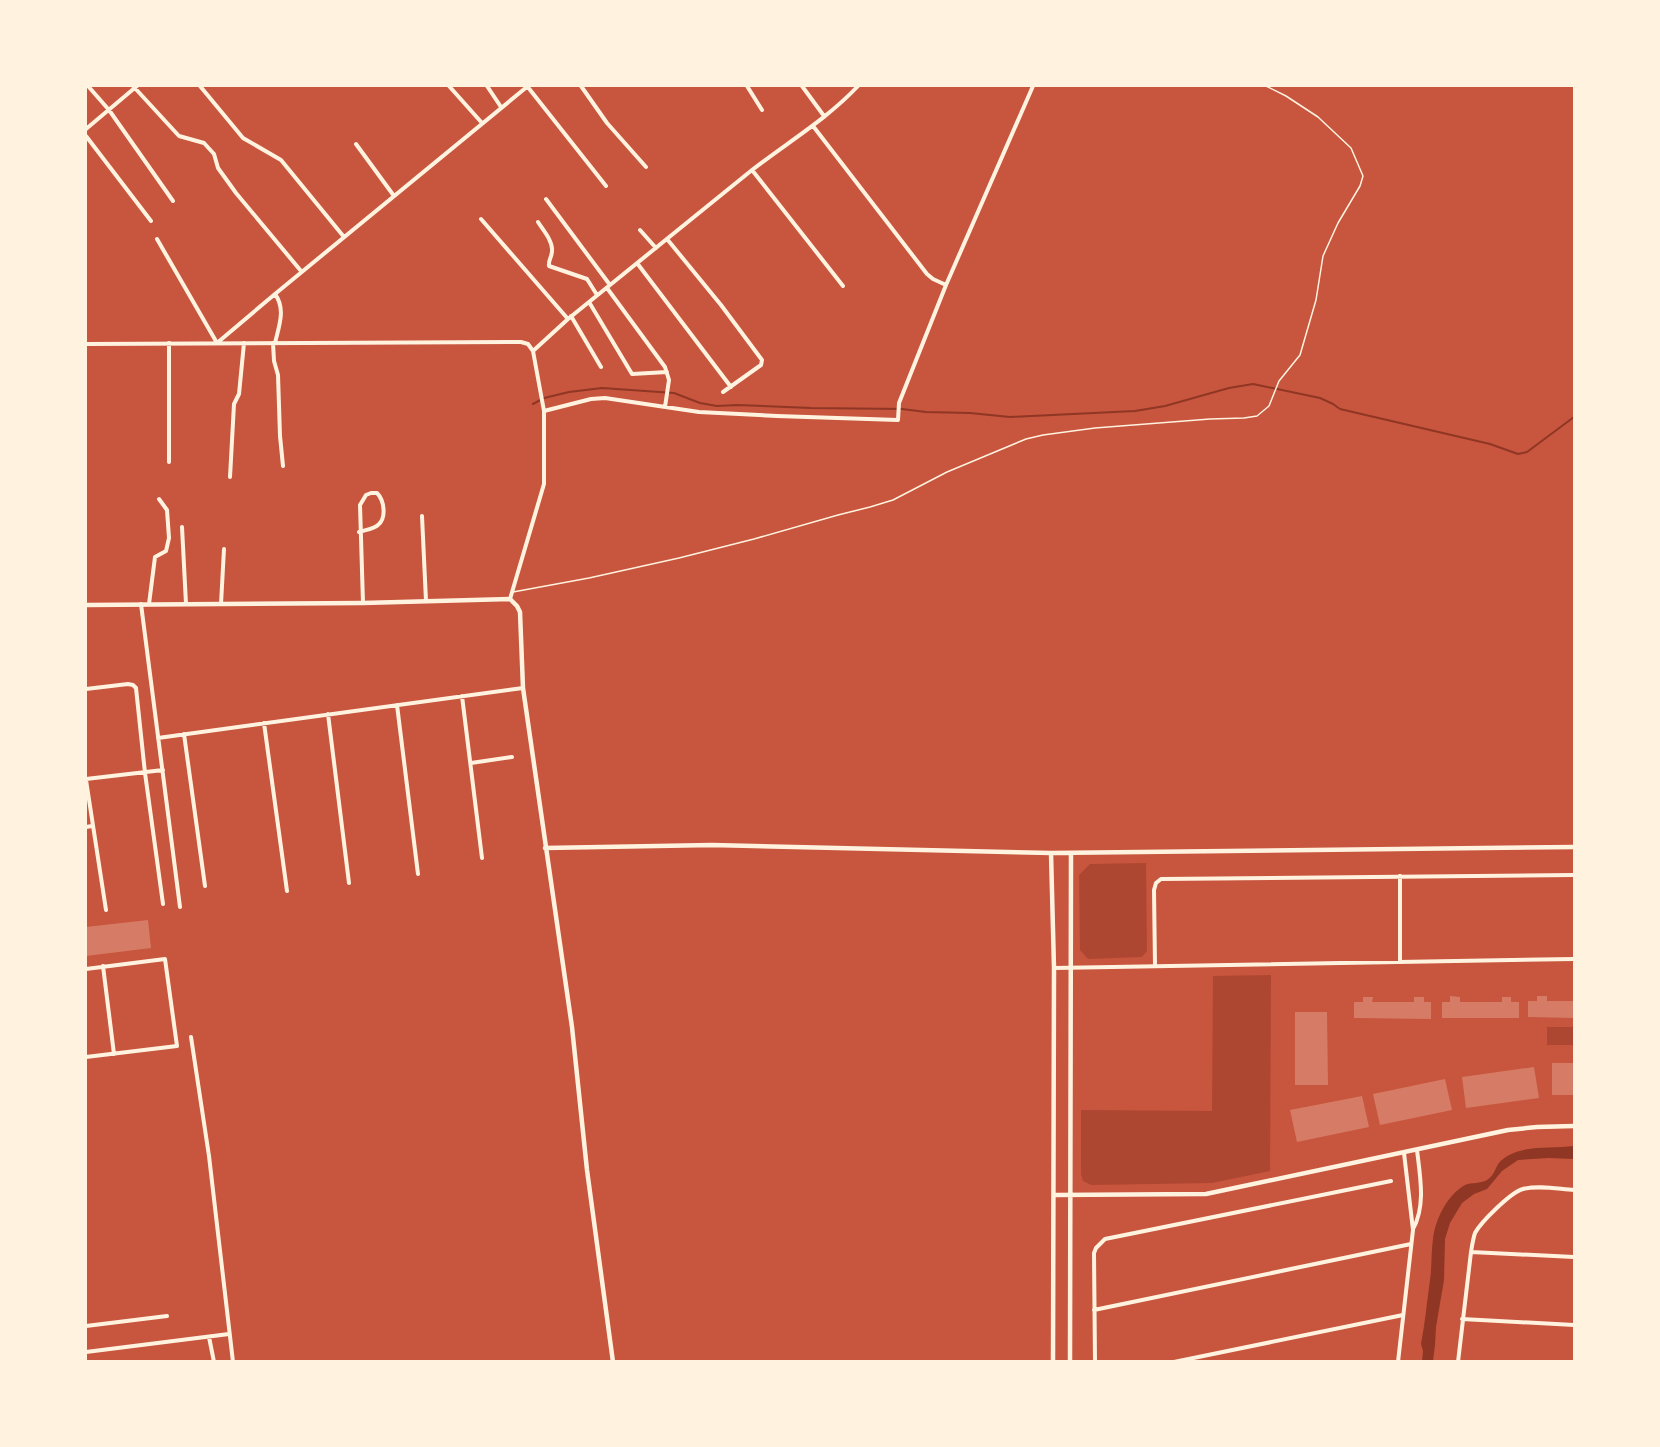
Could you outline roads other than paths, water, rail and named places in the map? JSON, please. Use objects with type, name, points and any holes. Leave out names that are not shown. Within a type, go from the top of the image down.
[{"type":"street","points":[[88,86],[109,110],[173,201]]},
{"type":"street","points":[[86,129],[135,86],[179,136],[204,143],[214,154],[218,168],[236,193],[302,272]]},
{"type":"street","points":[[200,86],[243,138],[281,160],[344,237]]},
{"type":"street","points":[[449,86],[482,123]]},
{"type":"street","points":[[487,86],[501,108]]},
{"type":"street","points":[[217,343],[528,86],[606,186]]},
{"type":"street","points":[[582,86],[607,123],[646,167]]},
{"type":"street","points":[[747,86],[762,110]]},
{"type":"street","points":[[802,86],[824,116]]},
{"type":"street","points":[[533,351],[597,295],[752,170],[813,126],[858,86]]},
{"type":"street","points":[[544,411],[591,399],[605,398],[699,412],[897,420],[899,403],[946,285],[1033,86]]},
{"type":"street","points":[[813,126],[927,273],[933,279],[946,285]]},
{"type":"street","points":[[86,136],[152,221]]},
{"type":"street","points":[[356,144],[394,196]]},
{"type":"street","points":[[752,170],[843,286]]},
{"type":"street","points":[[546,199],[663,365],[669,381],[665,407]]},
{"type":"street","points":[[481,219],[570,318],[601,367]]},
{"type":"street","points":[[538,222],[552,250],[548,261],[549,266],[587,279],[597,295]]},
{"type":"street","points":[[640,230],[656,248]]},
{"type":"street","points":[[157,238],[217,343]]},
{"type":"street","points":[[667,239],[762,360],[761,365],[723,392]]},
{"type":"street","points":[[637,263],[731,387]]},
{"type":"street","points":[[275,294],[281,307],[281,318],[274,343],[274,361],[278,375],[283,466]]},
{"type":"street","points":[[589,302],[632,374],[667,372]]},
{"type":"street","points":[[86,344],[520,342],[528,344],[533,351],[544,411],[544,484],[510,599]]},
{"type":"street","points":[[169,343],[169,462]]},
{"type":"street","points":[[230,477],[234,404],[238,394],[244,343]]},
{"type":"street","points":[[359,532],[373,528],[381,522],[382,499],[377,493],[366,495],[360,505],[359,532],[363,603]]},
{"type":"street","points":[[149,604],[154,557],[165,551],[169,538],[167,510],[159,499]]},
{"type":"street","points":[[422,516],[426,601]]},
{"type":"street","points":[[182,527],[186,604]]},
{"type":"street","points":[[221,604],[224,549]]},
{"type":"street","points":[[86,604],[363,603],[510,599],[517,606],[520,612],[523,688],[572,1027],[587,1170],[613,1362]]},
{"type":"street","points":[[141,604],[180,907]]},
{"type":"street","points":[[86,689],[128,684],[133,684],[136,688],[163,904]]},
{"type":"street","points":[[158,738],[523,688]]},
{"type":"street","points":[[462,696],[482,858]]},
{"type":"street","points":[[397,705],[418,874]]},
{"type":"street","points":[[328,714],[349,883]]},
{"type":"street","points":[[264,723],[287,891]]},
{"type":"street","points":[[184,734],[205,886]]},
{"type":"street","points":[[471,763],[512,757]]},
{"type":"street","points":[[106,910],[86,780],[163,770]]},
{"type":"street","points":[[86,827],[92,826]]},
{"type":"street","points":[[545,848],[712,845],[1071,853],[1575,847]]},
{"type":"street","points":[[1051,853],[1054,968],[1053,1362]]},
{"type":"street","points":[[1070,1362],[1071,853]]},
{"type":"street","points":[[1155,966],[1154,890],[1161,879],[1575,875]]},
{"type":"street","points":[[1400,876],[1400,962]]},
{"type":"street","points":[[86,969],[165,959],[177,1046],[86,1057]]},
{"type":"street","points":[[1054,968],[1575,959]]},
{"type":"street","points":[[103,966],[114,1054]]},
{"type":"street","points":[[191,1037],[233,1362]]},
{"type":"street","points":[[1054,1195],[1206,1194],[1508,1130],[1537,1126],[1575,1126]]},
{"type":"street","points":[[1413,1230],[1417,1222],[1421,1190],[1417,1150]]},
{"type":"street","points":[[1398,1362],[1413,1230],[1404,1153]]},
{"type":"street","points":[[1095,1362],[1094,1253],[1105,1239],[1391,1181]]},
{"type":"street","points":[[1458,1362],[1471,1252],[1479,1226],[1510,1196],[1521,1190],[1531,1188],[1575,1190]]},
{"type":"street","points":[[1094,1310],[1411,1244]]},
{"type":"street","points":[[1471,1252],[1575,1257]]},
{"type":"street","points":[[1174,1362],[1403,1315]]},
{"type":"street","points":[[86,1326],[167,1316]]},
{"type":"street","points":[[1462,1319],[1575,1325]]},
{"type":"street","points":[[86,1352],[229,1334]]},
{"type":"street","points":[[209,1337],[214,1362]]},
{"type":"lane","points":[[512,592],[679,558],[870,507],[893,500],[957,468],[1026,439],[1042,435],[1095,428],[1257,416],[1269,406],[1279,381],[1300,355],[1316,300],[1323,256],[1363,176],[1351,148],[1318,117],[1266,86]]},
{"type":"waterway","points":[[533,404],[544,398],[569,392],[602,388],[674,393],[700,403],[717,406],[902,409],[1010,417],[1135,411],[1165,406],[1229,388],[1253,384],[1320,398],[1340,409],[1490,444],[1518,454],[1527,452],[1574,417]]}]
